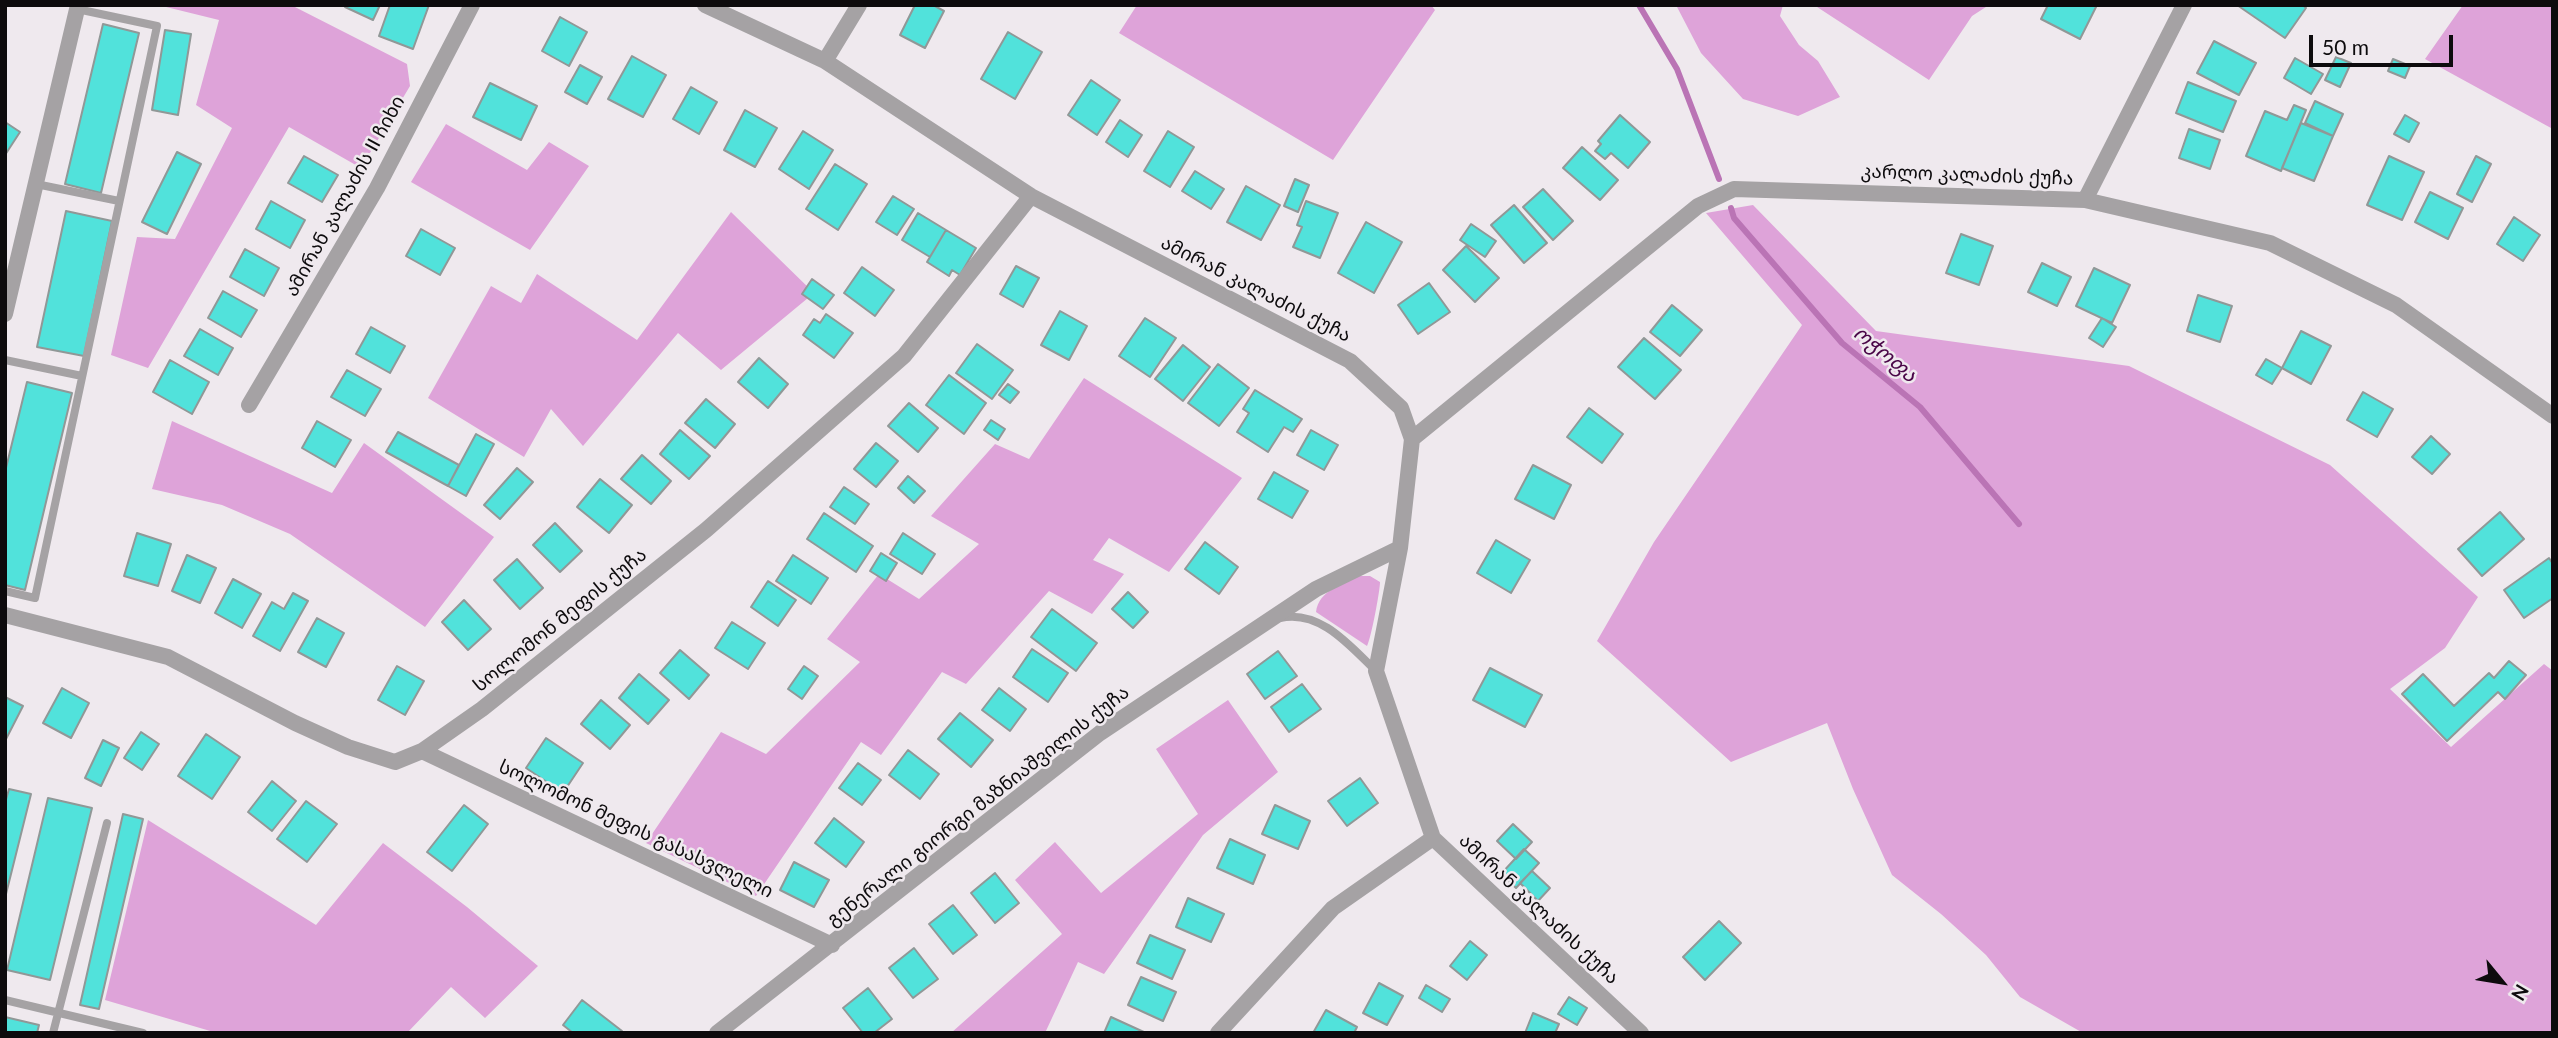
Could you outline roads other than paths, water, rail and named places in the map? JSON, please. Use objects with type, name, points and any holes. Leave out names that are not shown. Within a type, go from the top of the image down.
[{"type":"street","name":"ამირან კალაძის II ჩიხი","points":[[248,405],[377,188],[472,5]]},
{"type":"street","name":"ამირან კალაძის ქუჩა","points":[[705,5],[825,61],[1031,196],[1350,361],[1401,408],[1412,439],[1400,548],[1376,671],[1433,838],[1641,1033]]},
{"type":"street","points":[[825,61],[859,5]]},
{"type":"street","points":[[2085,200],[2184,5]]},
{"type":"street","points":[[5,314],[77,7]]},
{"type":"street","name":"კარლო კალაძის ქუჩა","points":[[1412,439],[1698,206],[1734,189],[2085,200],[2270,243],[2396,305],[2553,416]]},
{"type":"street","name":"სოლომონ მეფის ქუჩა","points":[[5,615],[169,657],[295,723],[348,747],[395,762],[422,751],[482,709],[706,530],[904,356],[1031,196]]},
{"type":"street","name":"გენერალი გიორგი მაზნიაშვილის ქუჩა","points":[[718,1033],[1100,733],[1316,589],[1400,548]]},
{"type":"street","name":"სოლომონ მეფის გასასვლელი","points":[[422,751],[832,945]]},
{"type":"street","points":[[1218,1033],[1333,908],[1433,838]]},
{"type":"lane","points":[[5,591],[35,598],[157,26],[77,7]]},
{"type":"lane","points":[[36,184],[119,201]]},
{"type":"lane","points":[[5,360],[82,376]]},
{"type":"lane","name":"გენერალი გიორგი მაზნიაშვილის ქუჩა","points":[[1269,620],[1290,615],[1308,617],[1347,643],[1376,671]]},
{"type":"lane","points":[[53,1033],[107,823]]},
{"type":"lane","points":[[5,1000],[143,1033]]},
{"type":"waterway","name":"ოჭოფა","points":[[1639,5],[1677,69],[1719,179]]},
{"type":"waterway","name":"ოჭოფა","points":[[1731,208],[1734,218],[1842,343],[1920,407],[2019,524]]}]
